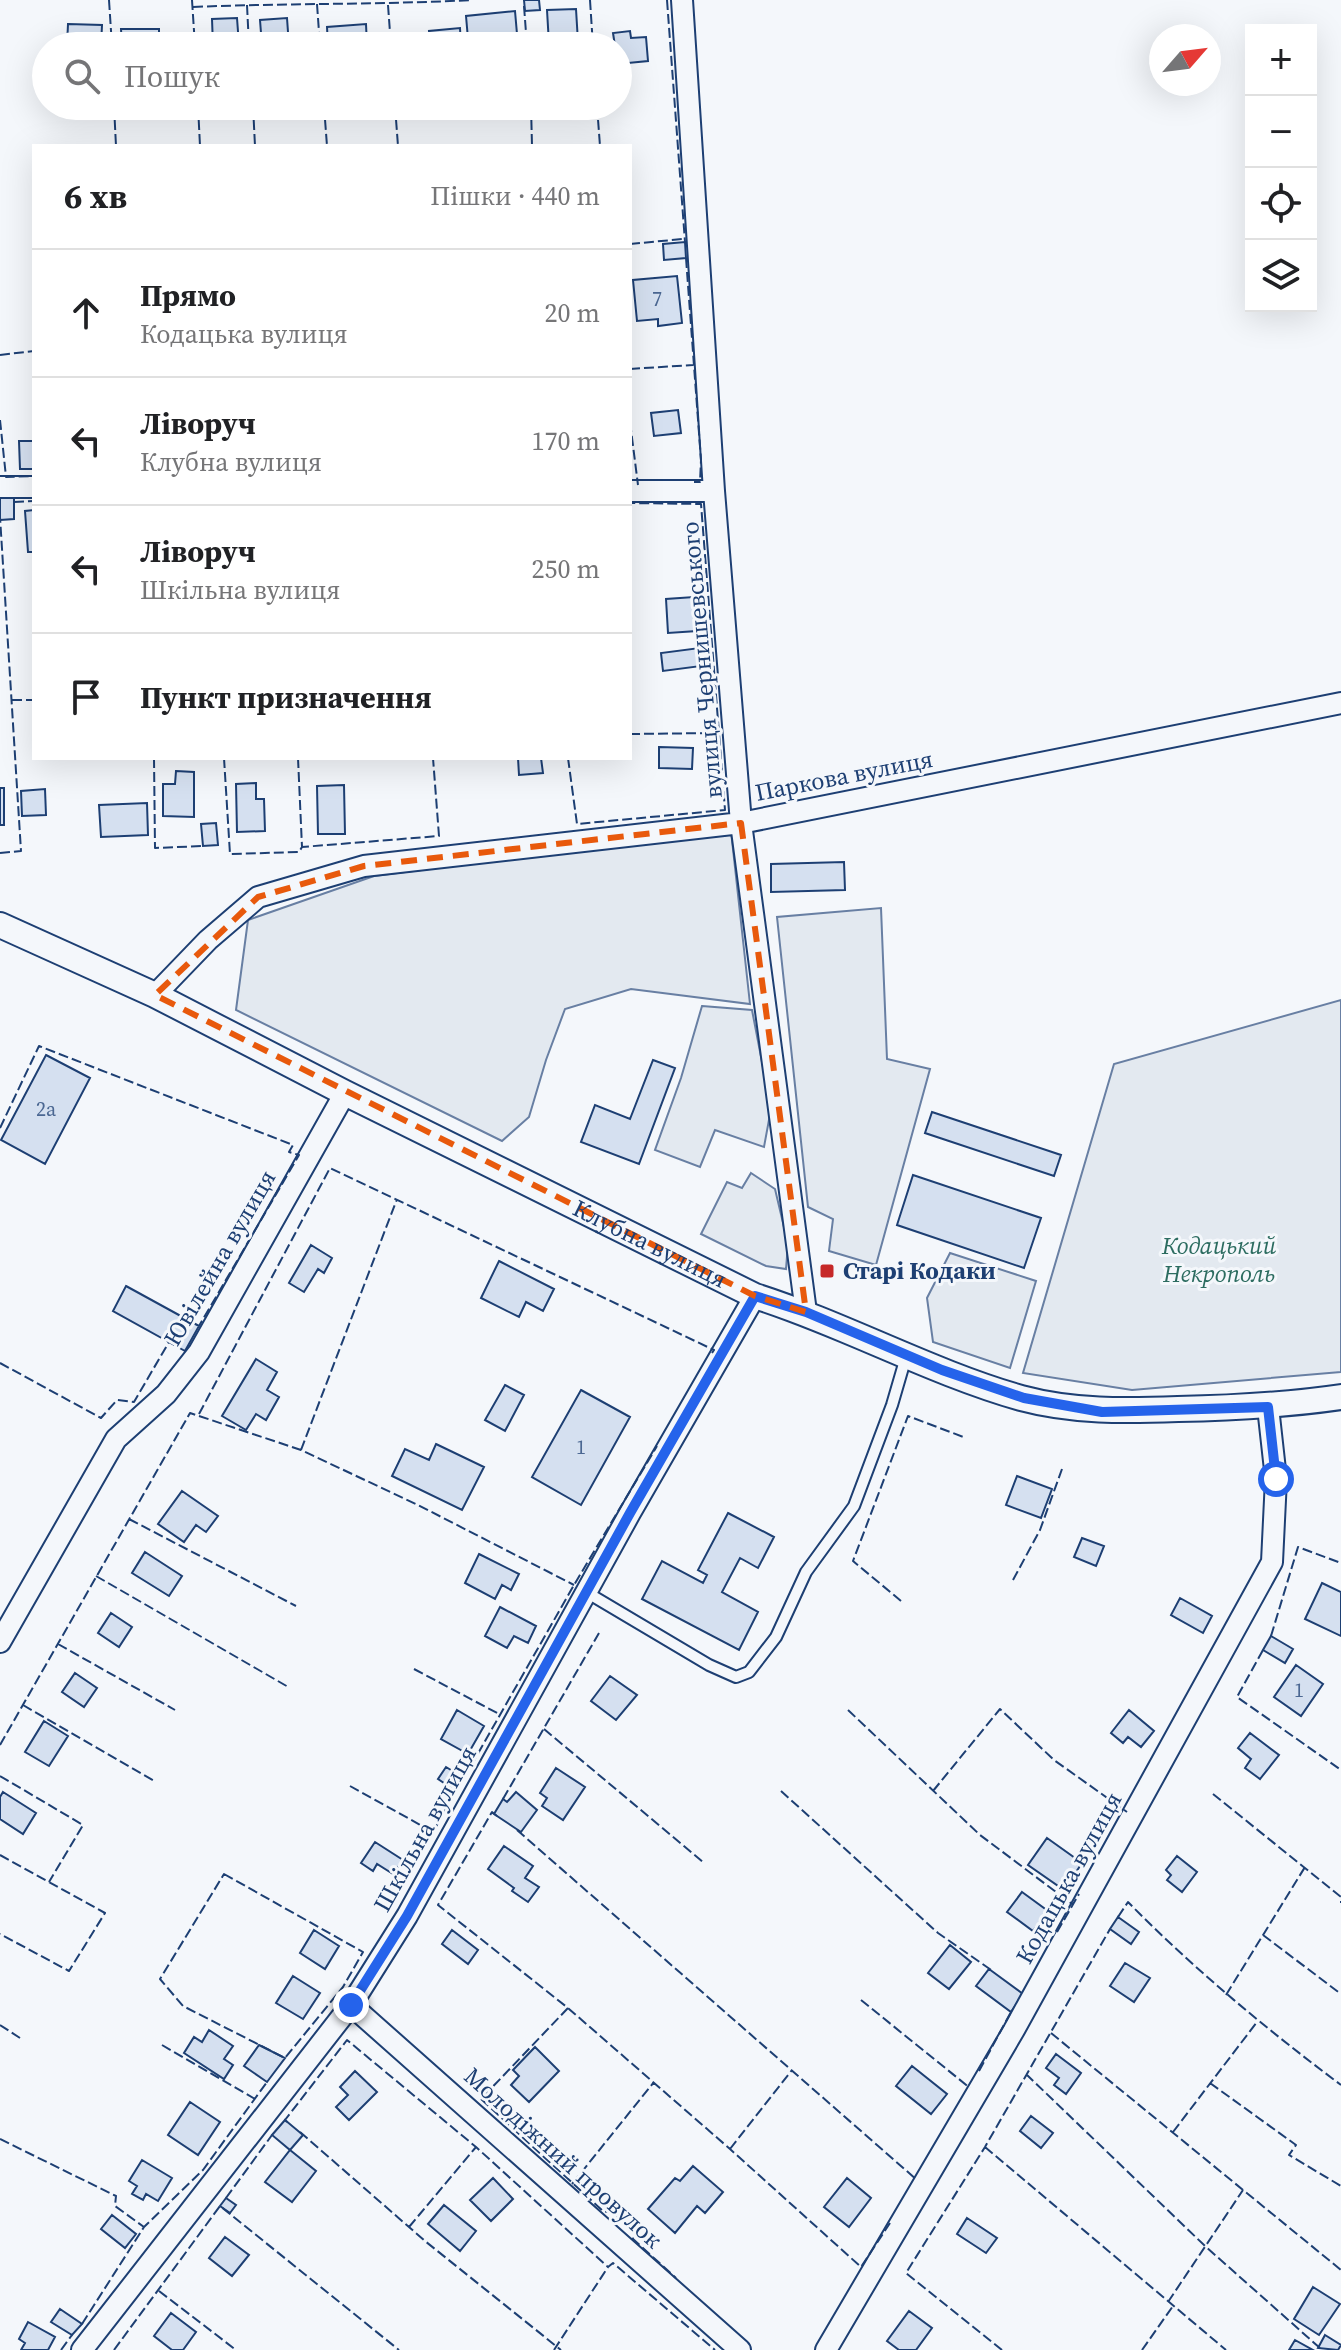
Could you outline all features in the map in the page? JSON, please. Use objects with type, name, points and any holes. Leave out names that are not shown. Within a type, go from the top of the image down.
[{"type":"street","name":"вулиця Чернишевського","points":[[682,0],[714,491],[741,823],[806,1312]]},
{"type":"street","points":[[0,487],[32,487]]},
{"type":"street","points":[[632,491],[714,491]]},
{"type":"street","name":"Паркова вулиця","points":[[155,995],[208,940],[258,897],[364,866],[741,823],[1341,703]]},
{"type":"street","name":"Клубна вулиця","points":[[0,925],[155,995],[755,1296],[806,1312],[906,1355],[1024,1398],[1102,1412],[1268,1407],[1341,1397]]},
{"type":"street","name":"Ювілейна вулиця","points":[[0,1642],[116,1439],[166,1394],[199,1352],[345,1093]]},
{"type":"street","name":"Шкільна вулиця","points":[[82,2350],[351,2005],[407,1916],[586,1592],[755,1296]]},
{"type":"street","name":"Кодацька вулиця","points":[[826,2350],[1014,2030],[1272,1562],[1276,1479],[1268,1407]]},
{"type":"street","name":"Молодіжний провулок","points":[[351,2005],[740,2350]]},
{"type":"lane","points":[[586,1592],[709,1665],[736,1677],[749,1672],[776,1637],[806,1572],[854,1506],[892,1405],[906,1355]]},
{"type":"highlighted area","points":[[741,823],[806,1312],[755,1296],[155,995],[258,897],[364,866]]},
{"type":"green space","points":[[731,831],[750,1004],[631,989],[565,1009],[529,1117],[502,1141],[236,1010],[248,920],[374,876]]},
{"type":"green space","points":[[881,908],[887,1059],[930,1069],[876,1265],[829,1251],[833,1219],[808,1207],[777,917]]},
{"type":"green space","name":"Кодацький Некрополь","points":[[1341,1000],[1341,1372],[1132,1390],[1023,1373],[1114,1064]]},
{"type":"green space","points":[[702,1006],[752,1010],[771,1109],[764,1147],[715,1130],[700,1167],[655,1150]]},
{"type":"green space","points":[[751,1173],[775,1189],[788,1244],[786,1269],[766,1266],[701,1234],[727,1182],[742,1188]]},
{"type":"green space","points":[[950,1253],[1036,1281],[1010,1368],[933,1342],[927,1298]]},
{"type":"building","points":[[524,0],[539,0],[540,10],[525,11]]},
{"type":"building","points":[[576,9],[577,32],[548,32],[547,10]]},
{"type":"building","points":[[515,11],[517,32],[467,32],[466,16]]},
{"type":"building","points":[[237,18],[238,32],[212,32],[212,19]]},
{"type":"building","points":[[287,18],[288,32],[261,32],[260,20]]},
{"type":"building","points":[[68,24],[102,25],[102,32],[68,32]]},
{"type":"building","points":[[366,24],[366,32],[327,32],[327,27]]},
{"type":"building","points":[[460,28],[460,32],[429,32]]},
{"type":"building","points":[[121,29],[159,29],[159,32],[121,32]]},
{"type":"building","points":[[646,37],[648,61],[632,63],[632,38]]},
{"type":"building","points":[[685,242],[686,258],[664,260],[663,244]]},
{"type":"building","points":[[677,276],[682,323],[658,326],[658,319],[637,321],[633,280]]},
{"type":"building","points":[[678,410],[681,433],[654,436],[651,413]]},
{"type":"building","points":[[19,441],[32,441],[32,469],[20,469]]},
{"type":"building","points":[[0,497],[14,497],[14,519],[0,520]]},
{"type":"building","points":[[32,510],[32,552],[28,552],[25,511]]},
{"type":"building","points":[[694,597],[697,631],[668,633],[666,599]]},
{"type":"building","points":[[707,647],[709,665],[663,671],[661,653]]},
{"type":"building","points":[[659,747],[693,748],[692,769],[659,768]]},
{"type":"building","points":[[518,760],[541,760],[543,773],[519,775]]},
{"type":"building","points":[[176,771],[194,772],[194,817],[163,816],[163,784],[175,784]]},
{"type":"building","points":[[256,783],[256,799],[264,799],[265,831],[237,832],[236,784]]},
{"type":"building","points":[[344,785],[345,834],[318,834],[317,786]]},
{"type":"building","points":[[0,788],[4,788],[4,825],[0,825]]},
{"type":"building","points":[[45,789],[46,815],[22,816],[21,791]]},
{"type":"building","points":[[147,803],[148,835],[101,837],[99,805]]},
{"type":"building","points":[[216,823],[218,845],[203,846],[201,824]]},
{"type":"building","points":[[844,862],[845,890],[771,892],[771,864]]},
{"type":"building","points":[[46,1055],[90,1078],[45,1164],[1,1140]]},
{"type":"building","points":[[653,1060],[675,1068],[639,1164],[581,1142],[595,1105],[630,1119]]},
{"type":"building","points":[[932,1112],[1061,1155],[1054,1176],[925,1133]]},
{"type":"building","points":[[913,1175],[1041,1218],[1024,1268],[897,1225]]},
{"type":"building","points":[[311,1245],[332,1258],[324,1273],[318,1269],[304,1292],[289,1283]]},
{"type":"building","points":[[499,1261],[554,1289],[543,1311],[526,1302],[519,1317],[481,1298]]},
{"type":"building","points":[[126,1286],[199,1326],[185,1351],[113,1311]]},
{"type":"building","points":[[256,1359],[277,1372],[267,1390],[279,1397],[266,1420],[256,1414],[246,1430],[222,1416]]},
{"type":"building","points":[[505,1385],[524,1395],[505,1431],[485,1420]]},
{"type":"building","points":[[581,1390],[630,1417],[581,1505],[532,1477]]},
{"type":"building","points":[[436,1444],[484,1467],[462,1510],[392,1476],[405,1449],[429,1460]]},
{"type":"building","points":[[1017,1476],[1052,1489],[1041,1518],[1006,1505]]},
{"type":"building","points":[[182,1491],[218,1516],[206,1532],[196,1525],[184,1542],[158,1524]]},
{"type":"building","points":[[728,1513],[774,1537],[758,1568],[740,1558],[722,1592],[758,1612],[739,1650],[642,1599],[662,1561],[703,1583],[707,1575],[698,1570]]},
{"type":"building","points":[[1082,1538],[1104,1546],[1096,1566],[1074,1557]]},
{"type":"building","points":[[145,1552],[182,1576],[169,1596],[132,1573]]},
{"type":"building","points":[[479,1554],[519,1574],[511,1590],[502,1585],[495,1599],[465,1583]]},
{"type":"building","points":[[1322,1583],[1341,1592],[1341,1636],[1305,1619]]},
{"type":"building","points":[[1180,1598],[1212,1616],[1203,1633],[1171,1615]]},
{"type":"building","points":[[500,1607],[536,1626],[528,1643],[514,1636],[507,1648],[485,1636]]},
{"type":"building","points":[[111,1613],[132,1627],[119,1647],[98,1633]]},
{"type":"building","points":[[1271,1636],[1293,1649],[1285,1663],[1263,1650]]},
{"type":"building","points":[[1296,1665],[1323,1684],[1301,1716],[1274,1697]]},
{"type":"building","points":[[75,1673],[97,1688],[84,1707],[62,1692]]},
{"type":"building","points":[[610,1676],[637,1695],[616,1720],[591,1701]]},
{"type":"building","points":[[457,1710],[484,1726],[468,1754],[441,1739]]},
{"type":"building","points":[[1129,1710],[1154,1731],[1141,1747],[1128,1737],[1123,1743],[1111,1733]]},
{"type":"building","points":[[44,1721],[68,1736],[49,1766],[25,1752]]},
{"type":"building","points":[[1250,1733],[1279,1755],[1260,1779],[1245,1768],[1251,1759],[1238,1748]]},
{"type":"building","points":[[446,1767],[464,1778],[456,1791],[438,1779]]},
{"type":"building","points":[[556,1768],[585,1787],[563,1820],[542,1806],[547,1798],[540,1793]]},
{"type":"building","points":[[3,1792],[36,1813],[23,1834],[0,1819],[0,1797]]},
{"type":"building","points":[[516,1792],[537,1810],[521,1832],[494,1814],[503,1799],[507,1802]]},
{"type":"building","points":[[1047,1838],[1082,1863],[1064,1890],[1028,1865]]},
{"type":"building","points":[[375,1842],[403,1860],[393,1874],[377,1864],[373,1871],[361,1863]]},
{"type":"building","points":[[504,1846],[533,1866],[525,1878],[539,1887],[528,1902],[488,1869]]},
{"type":"building","points":[[1177,1856],[1197,1872],[1182,1892],[1167,1880],[1171,1875],[1166,1870]]},
{"type":"building","points":[[1022,1892],[1048,1911],[1033,1931],[1007,1912]]},
{"type":"building","points":[[1118,1917],[1139,1932],[1131,1944],[1110,1929]]},
{"type":"building","points":[[314,1930],[339,1946],[325,1969],[300,1953]]},
{"type":"building","points":[[452,1930],[478,1950],[468,1964],[442,1944]]},
{"type":"building","points":[[950,1945],[971,1962],[949,1989],[928,1973]]},
{"type":"building","points":[[1125,1963],[1150,1978],[1134,2002],[1110,1986]]},
{"type":"building","points":[[989,1969],[1023,1994],[1011,2012],[976,1986]]},
{"type":"building","points":[[293,1976],[320,1993],[303,2019],[276,2003]]},
{"type":"building","points":[[209,2030],[233,2046],[224,2059],[233,2065],[224,2079],[184,2053],[194,2037],[202,2042]]},
{"type":"building","points":[[259,2045],[285,2058],[267,2082],[244,2066]]},
{"type":"building","points":[[535,2047],[559,2071],[529,2102],[511,2085],[519,2076],[513,2070]]},
{"type":"building","points":[[1056,2054],[1081,2073],[1066,2094],[1054,2085],[1059,2078],[1046,2068]]},
{"type":"building","points":[[912,2066],[947,2094],[931,2114],[896,2086]]},
{"type":"building","points":[[355,2071],[377,2092],[349,2120],[336,2107],[348,2095],[340,2087]]},
{"type":"building","points":[[190,2102],[220,2122],[198,2155],[168,2135]]},
{"type":"building","points":[[1031,2116],[1053,2133],[1041,2148],[1020,2131]]},
{"type":"building","points":[[285,2120],[303,2135],[290,2150],[272,2135]]},
{"type":"building","points":[[290,2150],[316,2171],[292,2202],[265,2182]]},
{"type":"building","points":[[142,2160],[172,2178],[158,2201],[146,2194],[143,2200],[132,2194],[137,2186],[129,2181]]},
{"type":"building","points":[[693,2166],[723,2192],[705,2213],[697,2206],[675,2233],[648,2209],[675,2178],[680,2181]]},
{"type":"building","points":[[493,2178],[513,2199],[491,2221],[470,2200]]},
{"type":"building","points":[[847,2178],[871,2198],[849,2227],[824,2207]]},
{"type":"building","points":[[226,2198],[236,2205],[230,2213],[220,2206]]},
{"type":"building","points":[[444,2205],[476,2231],[460,2251],[428,2224]]},
{"type":"building","points":[[112,2215],[136,2234],[125,2248],[101,2229]]},
{"type":"building","points":[[967,2218],[997,2238],[986,2253],[957,2234]]},
{"type":"building","points":[[225,2237],[249,2255],[232,2276],[209,2258]]},
{"type":"building","points":[[1313,2287],[1340,2304],[1319,2335],[1294,2319]]},
{"type":"building","points":[[60,2309],[82,2324],[72,2335],[51,2322]]},
{"type":"building","points":[[909,2311],[932,2328],[916,2350],[899,2350],[887,2341]]},
{"type":"building","points":[[171,2313],[196,2332],[183,2350],[172,2350],[154,2336]]},
{"type":"building","points":[[28,2322],[55,2337],[48,2350],[21,2350],[25,2343],[19,2339]]},
{"type":"building","points":[[1325,2335],[1341,2345],[1338,2350],[1318,2348]]},
{"type":"building","points":[[1295,2340],[1313,2350],[1289,2350]]},
{"type":"fence","points":[[109,0],[111,32]]},
{"type":"fence","points":[[192,0],[194,32]]},
{"type":"fence","points":[[193,7],[472,0]]},
{"type":"fence","points":[[590,0],[592,32]]},
{"type":"fence","points":[[667,0],[685,242]]},
{"type":"fence","points":[[317,4],[319,32]]},
{"type":"fence","points":[[247,5],[248,32]]},
{"type":"fence","points":[[388,5],[390,32]]},
{"type":"fence","points":[[524,6],[526,32]]},
{"type":"fence","points":[[115,120],[116,144]]},
{"type":"fence","points":[[199,120],[200,144]]},
{"type":"fence","points":[[254,120],[255,144]]},
{"type":"fence","points":[[325,120],[327,144]]},
{"type":"fence","points":[[396,120],[398,144]]},
{"type":"fence","points":[[531,120],[532,144]]},
{"type":"fence","points":[[598,120],[600,144]]},
{"type":"fence","points":[[632,244],[683,239]]},
{"type":"fence","points":[[686,258],[701,460],[700,482],[694,482]]},
{"type":"fence","points":[[0,355],[32,351]]},
{"type":"fence","points":[[632,369],[693,365]]},
{"type":"fence","points":[[0,420],[6,477],[32,476]]},
{"type":"fence","points":[[632,438],[638,485]]},
{"type":"fence","points":[[14,502],[32,501]]},
{"type":"fence","points":[[568,760],[577,824],[725,810],[701,504],[632,503]]},
{"type":"fence","points":[[0,517],[21,851],[0,853]]},
{"type":"fence","points":[[12,700],[32,700]]},
{"type":"fence","points":[[632,734],[719,733]]},
{"type":"fence","points":[[154,760],[155,848],[203,846]]},
{"type":"fence","points":[[224,760],[230,854],[299,852],[302,847],[439,836],[433,760]]},
{"type":"fence","points":[[298,760],[302,847]]},
{"type":"fence","points":[[0,1128],[39,1046],[293,1145],[289,1152],[299,1155],[199,1326]]},
{"type":"fence","points":[[199,1414],[330,1168],[714,1350],[712,1353]]},
{"type":"fence","points":[[301,1450],[397,1199]]},
{"type":"fence","points":[[0,1363],[101,1418],[117,1400],[134,1402],[169,1342]]},
{"type":"fence","points":[[0,1745],[190,1413],[301,1450],[418,1505],[574,1585]]},
{"type":"fence","points":[[901,1601],[853,1561],[908,1416],[966,1438]]},
{"type":"fence","points":[[464,1778],[657,1446]]},
{"type":"fence","points":[[1013,1580],[1040,1530],[1062,1469]]},
{"type":"fence","points":[[129,1519],[296,1606]]},
{"type":"fence","points":[[1271,1636],[1298,1547],[1341,1563]]},
{"type":"fence","points":[[96,1576],[290,1688]]},
{"type":"fence","points":[[503,1799],[599,1633]]},
{"type":"fence","points":[[58,1644],[175,1710]]},
{"type":"fence","points":[[1263,1650],[1237,1697],[1341,1770]]},
{"type":"fence","points":[[414,1669],[499,1714]]},
{"type":"fence","points":[[23,1705],[156,1782]]},
{"type":"fence","points":[[933,1791],[1000,1709],[1054,1760],[1127,1812]]},
{"type":"fence","points":[[848,1710],[980,1835],[1072,1904]]},
{"type":"fence","points":[[544,1729],[703,1862]]},
{"type":"fence","points":[[0,1776],[83,1825],[49,1882]]},
{"type":"fence","points":[[350,1786],[433,1832],[456,1791]]},
{"type":"fence","points":[[781,1791],[938,1933],[994,1972]]},
{"type":"fence","points":[[1213,1794],[1341,1897]]},
{"type":"fence","points":[[497,1816],[492,1812],[438,1905],[568,2008],[861,2267],[890,2223]]},
{"type":"fence","points":[[517,1830],[917,2180]]},
{"type":"fence","points":[[0,1855],[105,1913],[69,1971],[0,1934]]},
{"type":"fence","points":[[1226,1995],[1305,1867]]},
{"type":"fence","points":[[224,1874],[363,1952],[343,1987],[285,2058],[183,2006],[160,1979],[224,1874]]},
{"type":"fence","points":[[1057,1932],[1079,1894]]},
{"type":"fence","points":[[1118,1917],[1128,1902],[1231,1998],[1341,2085]]},
{"type":"fence","points":[[1002,2350],[906,2273],[985,2147],[1110,1929]]},
{"type":"fence","points":[[1263,1935],[1341,1994]]},
{"type":"fence","points":[[861,2000],[970,2088]]},
{"type":"fence","points":[[568,2008],[481,2099],[604,2212],[611,2211],[632,2230],[633,2239],[676,2278]]},
{"type":"fence","points":[[979,2071],[1011,2012]]},
{"type":"fence","points":[[1173,2132],[1257,2022]]},
{"type":"fence","points":[[0,2025],[20,2038]]},
{"type":"fence","points":[[1051,2033],[1341,2270]]},
{"type":"fence","points":[[287,2122],[285,2120],[347,2040],[476,2147],[608,2267],[613,2263],[715,2350]]},
{"type":"fence","points":[[162,2045],[255,2099]]},
{"type":"fence","points":[[730,2149],[792,2070]]},
{"type":"fence","points":[[1026,2074],[1205,2246],[1321,2349]]},
{"type":"fence","points":[[82,2324],[144,2227],[203,2170],[267,2082]]},
{"type":"fence","points":[[572,2184],[654,2082]]},
{"type":"fence","points":[[1210,2083],[1296,2145],[1289,2155],[1341,2186]]},
{"type":"fence","points":[[300,2132],[425,2241],[561,2350]]},
{"type":"fence","points":[[226,2198],[272,2135]]},
{"type":"fence","points":[[0,2139],[116,2196],[115,2206],[144,2227]]},
{"type":"fence","points":[[409,2227],[476,2147]]},
{"type":"fence","points":[[985,2147],[1226,2350]]},
{"type":"fence","points":[[1168,2302],[1243,2190]]},
{"type":"fence","points":[[114,2350],[220,2206],[399,2350]]},
{"type":"fence","points":[[554,2350],[608,2267]]},
{"type":"fence","points":[[159,2291],[236,2350]]},
{"type":"fence","points":[[1142,2350],[1173,2306]]},
{"type":"fence","points":[[61,2350],[72,2335]]},
{"type":"place","name":"Старі Кодаки","points":[[827,1271]]},
{"type":"route","points":[[351,2005],[407,1916],[630,1513],[755,1296],[806,1312],[942,1370],[1024,1398],[1102,1412],[1268,1407],[1276,1479]]}]
